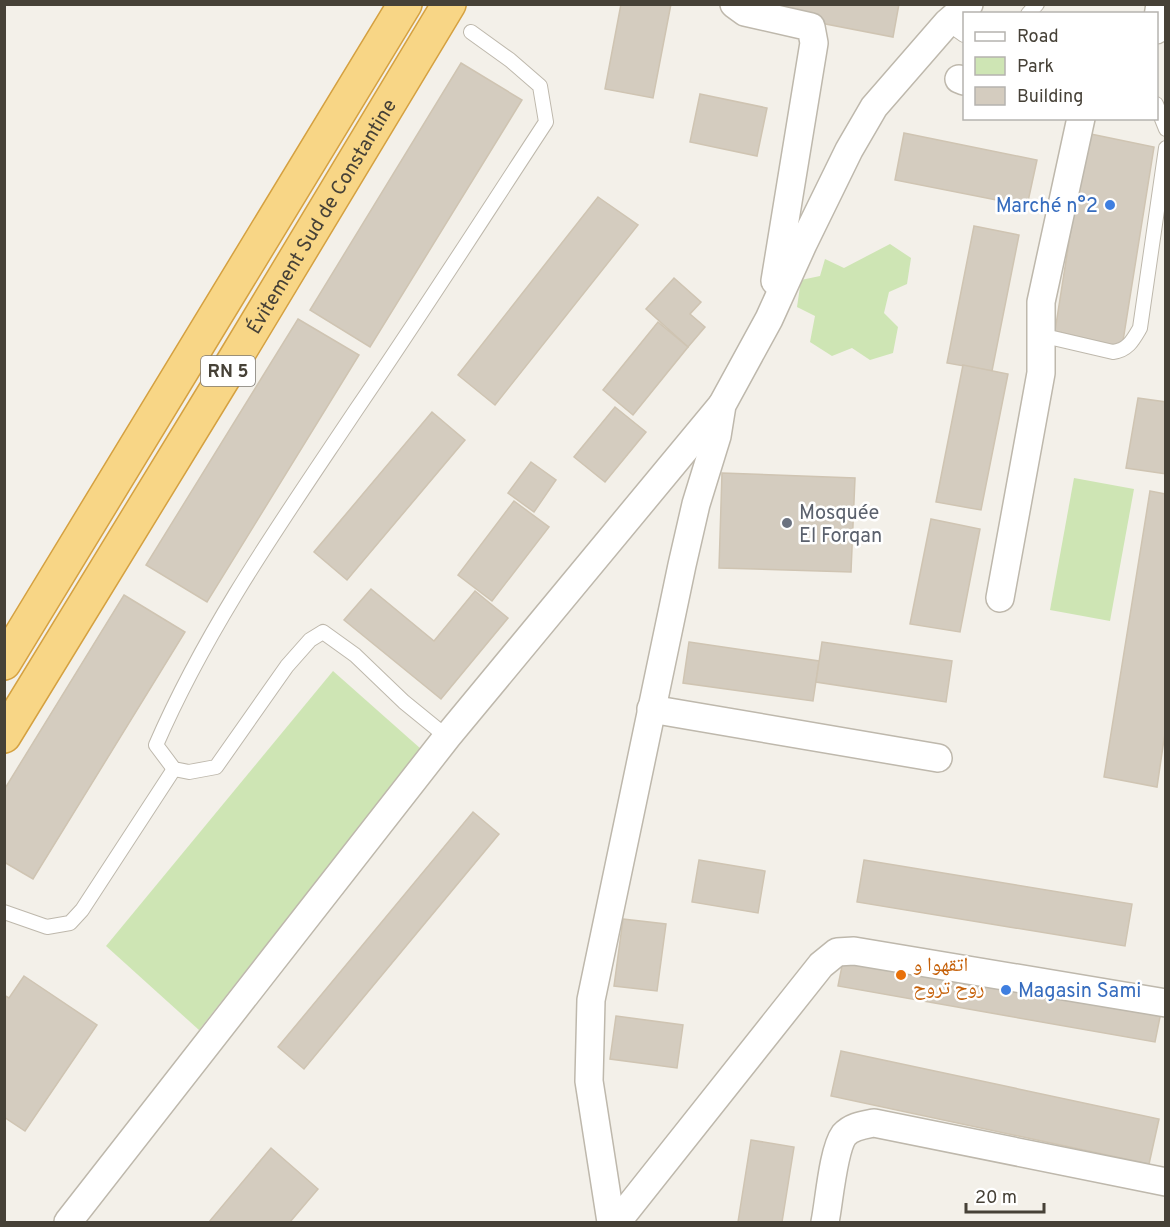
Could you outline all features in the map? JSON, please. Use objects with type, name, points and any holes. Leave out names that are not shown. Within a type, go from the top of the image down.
[{"type":"highway","name":"Évitement Sud de Constantine","points":[[4,663],[405,4]]},
{"type":"highway","name":"Évitement Sud de Constantine","points":[[4,736],[229,370],[449,4]]},
{"type":"street","points":[[734,4],[746,12],[811,27],[814,43],[769,319]]},
{"type":"street","points":[[68,1222],[447,737],[722,405],[769,319],[803,244],[874,106],[956,29],[963,16]]},
{"type":"street","points":[[1000,598],[1041,373],[1041,302],[1081,120]]},
{"type":"street","points":[[611,1222],[589,1081],[591,1000],[682,565],[696,504],[717,436],[722,405]]},
{"type":"street","points":[[651,709],[938,758]]},
{"type":"street","points":[[617,1222],[821,965],[837,952],[854,951],[1166,1003]]},
{"type":"street","points":[[825,1222],[837,1154],[844,1135],[856,1127],[874,1123],[1166,1182]]},
{"type":"lane","points":[[447,737],[404,702],[355,656],[323,632],[310,640],[287,666],[216,767],[189,772],[174,769],[156,746],[172,709],[231,601],[546,122],[540,86],[510,60],[471,32]]},
{"type":"lane","points":[[1158,109],[1166,129]]},
{"type":"lane","points":[[1040,335],[1113,352],[1121,351],[1130,344],[1140,328],[1166,148]]},
{"type":"lane","points":[[4,912],[47,927],[70,923],[82,910],[174,769]]},
{"type":"green space","points":[[890,244],[911,258],[907,284],[889,292],[884,313],[898,327],[893,353],[870,360],[852,348],[832,356],[810,342],[815,316],[797,307],[801,280],[820,276],[825,259],[844,268]]},
{"type":"green space","points":[[1074,478],[1134,489],[1110,621],[1050,610]]},
{"type":"green space","points":[[333,671],[421,749],[199,1030],[106,946]]},
{"type":"building","points":[[621,4],[671,4],[653,98],[605,89]]},
{"type":"building","points":[[760,4],[899,4],[893,37],[758,11]]},
{"type":"building","points":[[461,63],[522,100],[370,347],[310,310]]},
{"type":"building","points":[[700,94],[767,108],[757,156],[690,142]]},
{"type":"building","points":[[904,133],[1037,160],[1027,206],[895,180]]},
{"type":"building","name":"Marché n°2","points":[[1086,133],[1154,147],[1122,347],[1055,331]]},
{"type":"building","points":[[598,197],[638,225],[495,405],[458,375]]},
{"type":"building","points":[[974,226],[1019,235],[992,371],[947,363]]},
{"type":"building","points":[[674,278],[701,302],[690,314],[705,327],[688,347],[646,309]]},
{"type":"building","points":[[298,319],[359,355],[207,602],[146,565]]},
{"type":"building","points":[[658,322],[688,347],[633,415],[603,390]]},
{"type":"building","points":[[963,365],[1008,374],[981,510],[936,502]]},
{"type":"building","points":[[1138,398],[1166,402],[1166,474],[1126,468]]},
{"type":"building","points":[[615,407],[646,432],[605,482],[574,457]]},
{"type":"building","points":[[432,412],[465,440],[347,580],[314,552]]},
{"type":"building","points":[[531,462],[556,480],[534,512],[508,493]]},
{"type":"building","name":"Mosquée El Forqan","points":[[722,473],[855,478],[851,572],[719,568]]},
{"type":"building","points":[[1150,491],[1166,494],[1166,726],[1157,787],[1104,777]]},
{"type":"building","points":[[514,501],[549,527],[492,601],[458,575]]},
{"type":"building","points":[[931,519],[980,529],[960,632],[910,624]]},
{"type":"building","points":[[371,589],[434,641],[475,591],[508,618],[441,699],[344,620]]},
{"type":"building","points":[[124,595],[185,632],[33,879],[4,862],[4,790]]},
{"type":"building","points":[[689,642],[819,661],[813,701],[683,683]]},
{"type":"building","points":[[822,642],[952,661],[946,702],[816,682]]},
{"type":"building","points":[[473,812],[499,834],[304,1069],[278,1047]]},
{"type":"building","points":[[699,860],[765,871],[758,913],[692,902]]},
{"type":"building","points":[[864,860],[1132,904],[1125,946],[857,902]]},
{"type":"building","points":[[623,919],[666,924],[657,991],[614,986]]},
{"type":"building","points":[[844,956],[1161,1012],[1155,1042],[838,986]]},
{"type":"building","points":[[24,976],[97,1025],[25,1131],[4,1117],[4,995],[9,998]]},
{"type":"building","points":[[616,1016],[683,1025],[677,1068],[610,1059]]},
{"type":"building","points":[[841,1051],[1159,1119],[1149,1164],[831,1096]]},
{"type":"building","points":[[751,1140],[794,1147],[782,1222],[738,1222]]},
{"type":"building","points":[[271,1148],[318,1189],[290,1222],[209,1222]]},
{"type":"place","name":"Marché n°2","points":[[1110,205]]},
{"type":"place","name":"Mosquée El Forqan","points":[[787,523]]},
{"type":"place","name":"اتقهوا و روح تروح","points":[[901,975]]},
{"type":"place","name":"Magasin Sami","points":[[1006,990]]}]
